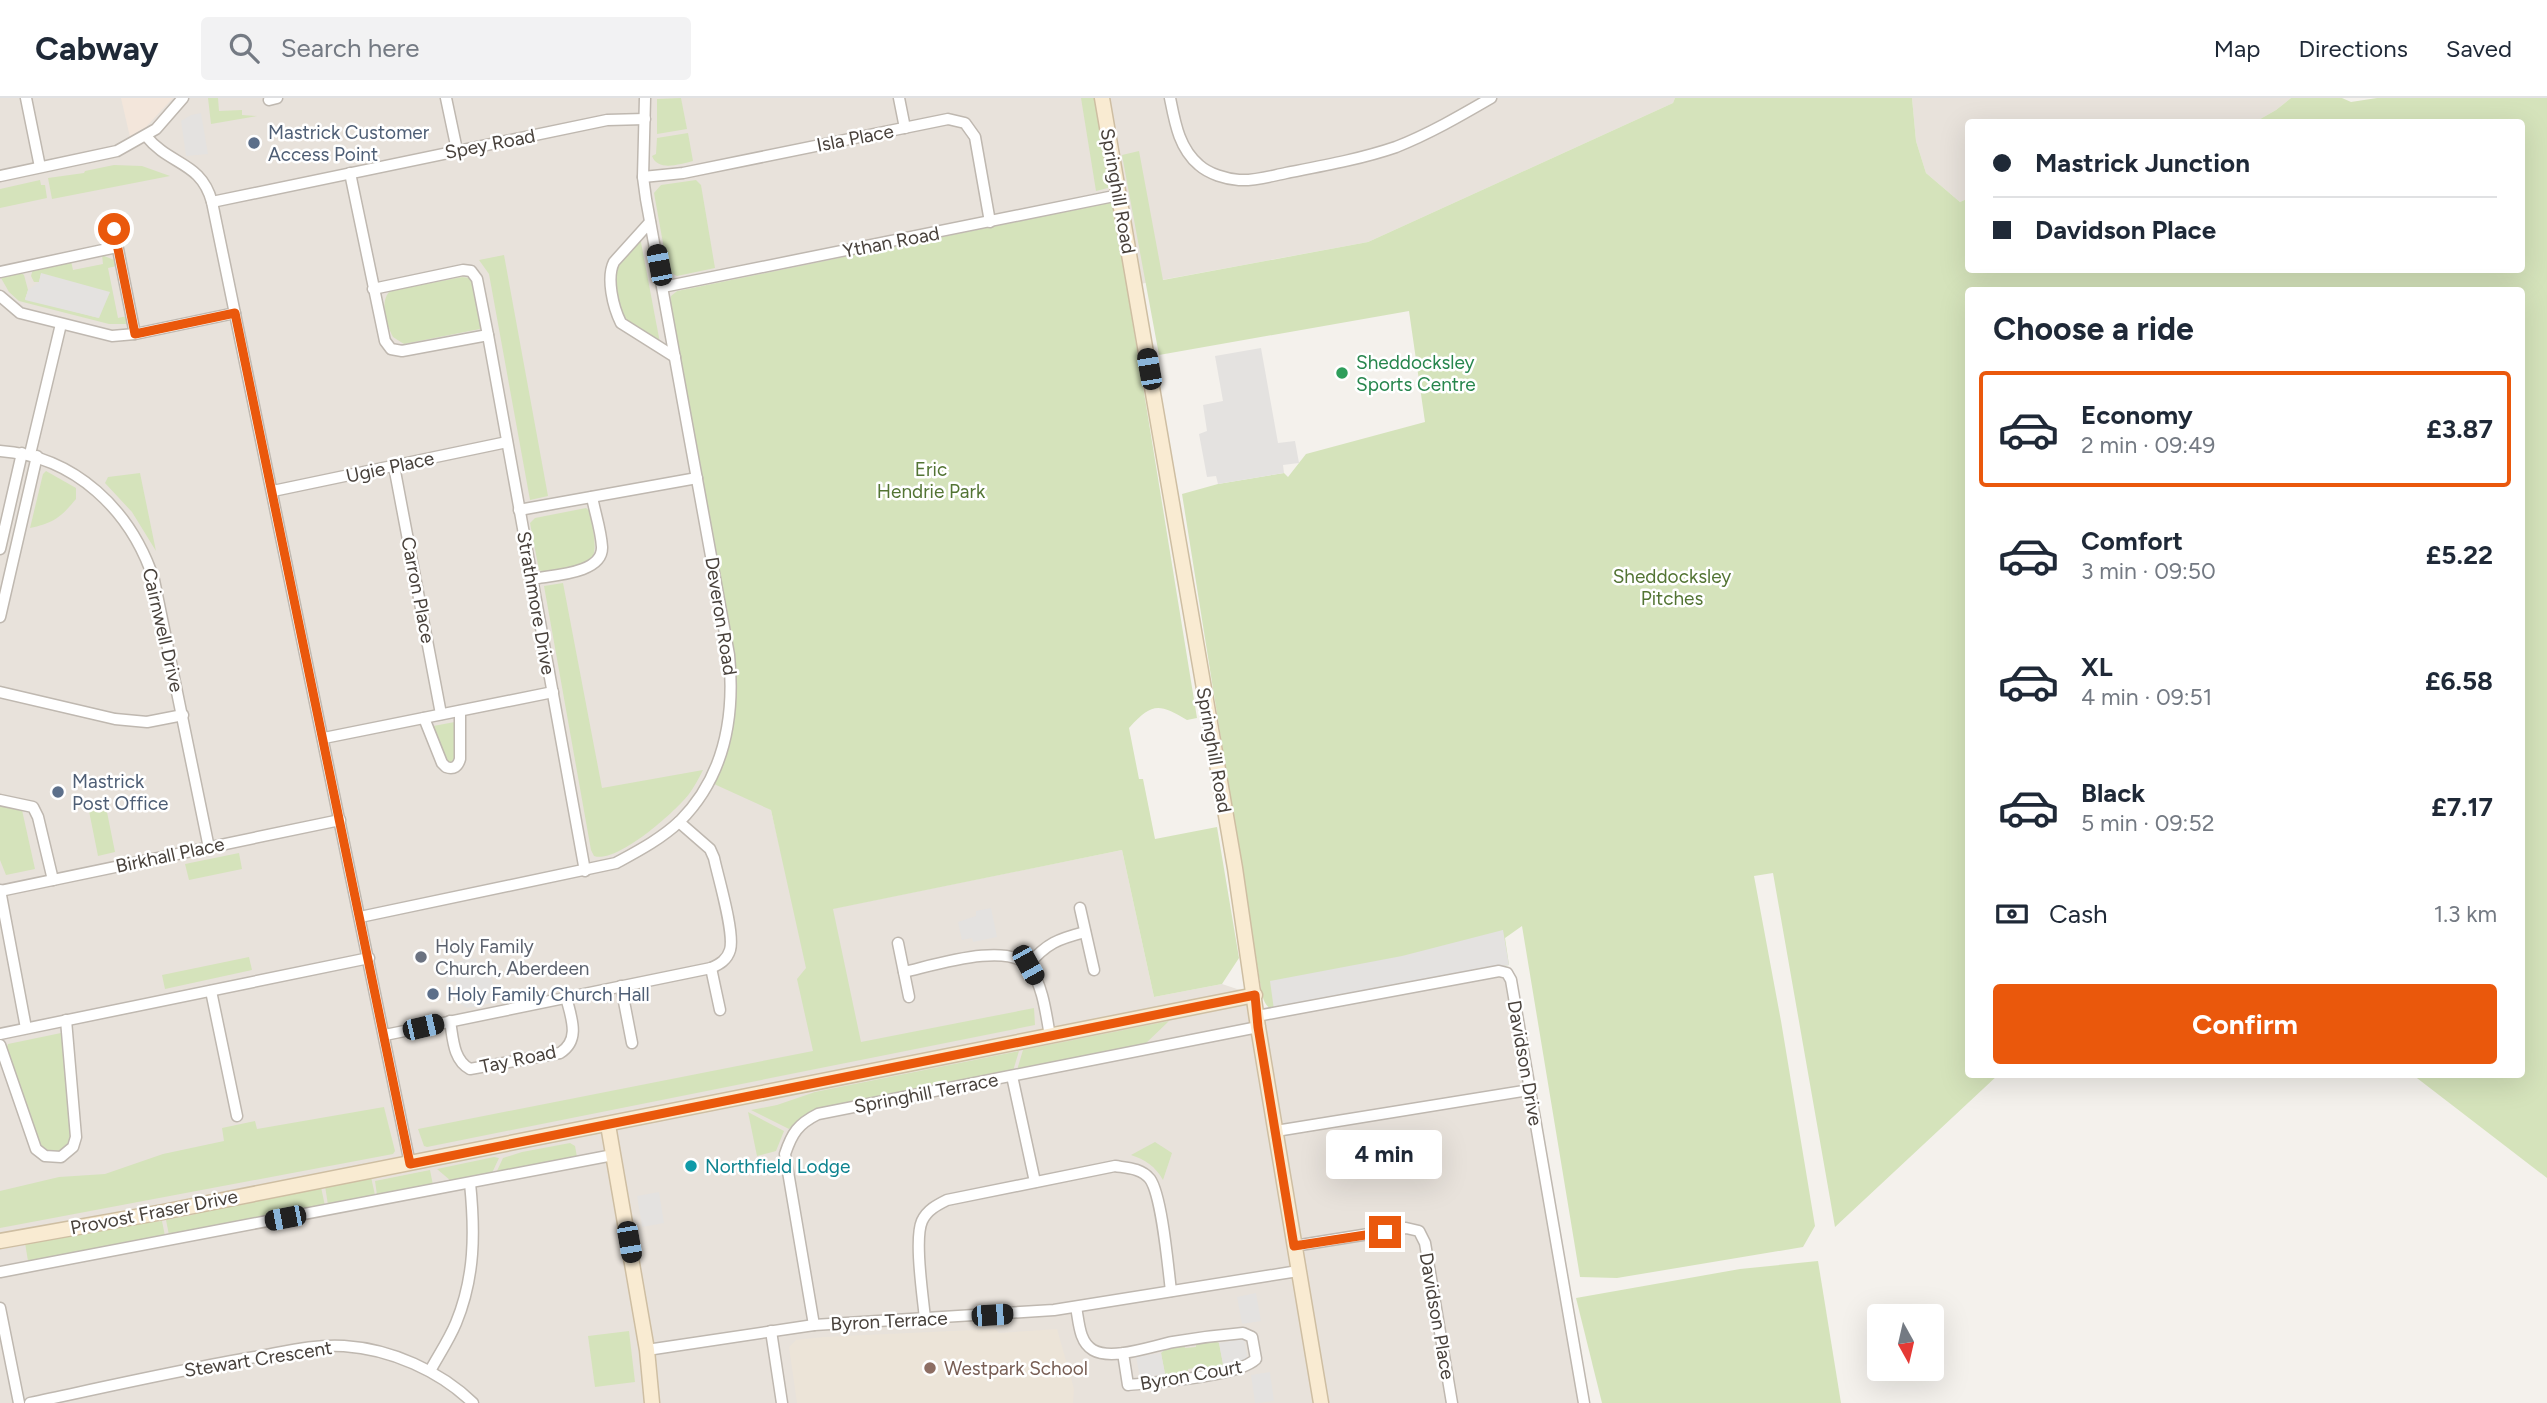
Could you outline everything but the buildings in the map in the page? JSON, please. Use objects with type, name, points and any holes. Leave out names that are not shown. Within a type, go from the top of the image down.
[{"type":"street","points":[[26,98],[40,167]]},
{"type":"street","points":[[0,176],[107,154],[146,136],[165,121],[183,98]]},
{"type":"street","points":[[446,98],[457,150]]},
{"type":"street","name":"Deveron Road","points":[[360,917],[616,863],[651,844],[679,822],[700,796],[717,765],[730,721],[732,686],[727,644],[643,177],[645,98]]},
{"type":"street","points":[[899,98],[905,128]]},
{"type":"street","name":"Springhill Road","points":[[1102,98],[1236,869],[1258,1021],[1321,1403]]},
{"type":"street","points":[[1170,98],[1177,131],[1190,155],[1200,166],[1223,177],[1237,180],[1250,180],[1322,166],[1394,148],[1428,133],[1491,98]]},
{"type":"street","name":"Spey Road","points":[[212,202],[607,120],[645,119]]},
{"type":"street","name":"Isla Place","points":[[643,177],[683,173],[948,119],[965,123],[975,137],[990,222]]},
{"type":"street","points":[[146,136],[164,155],[195,171],[208,186],[410,1164]]},
{"type":"street","points":[[350,173],[384,341],[391,349],[402,351],[488,335]]},
{"type":"street","name":"Ythan Road","points":[[663,287],[1119,195]]},
{"type":"street","points":[[650,222],[614,262],[610,270],[612,291],[621,323],[675,357]]},
{"type":"street","points":[[114,229],[135,334]]},
{"type":"street","points":[[0,272],[117,247]]},
{"type":"street","name":"Strathmore Drive","points":[[373,289],[463,271],[471,271],[477,279],[585,871]]},
{"type":"street","points":[[0,296],[20,313],[112,335],[135,334],[235,313]]},
{"type":"street","points":[[0,617],[30,454],[61,324]]},
{"type":"street","name":"Ugie Place","points":[[273,491],[507,442]]},
{"type":"street","name":"Cairnwell Drive","points":[[0,451],[30,454],[70,470],[114,507],[147,559],[183,715],[209,848]]},
{"type":"street","points":[[0,550],[30,454]]},
{"type":"street","name":"Carron Place","points":[[394,466],[441,714]]},
{"type":"street","points":[[519,510],[697,478]]},
{"type":"street","points":[[532,579],[586,569],[595,565],[601,557],[602,547],[592,497]]},
{"type":"street","points":[[0,692],[115,719],[147,722],[183,715]]},
{"type":"street","points":[[324,738],[553,692]]},
{"type":"street","points":[[424,718],[442,763],[453,768],[460,759],[460,710]]},
{"type":"street","points":[[0,800],[33,807],[38,817],[53,880]]},
{"type":"street","name":"Birkhall Place","points":[[0,891],[341,820]]},
{"type":"street","points":[[385,1035],[720,964],[727,957],[731,940],[710,849],[679,822]]},
{"type":"street","points":[[0,891],[26,1028]]},
{"type":"street","points":[[1080,908],[1094,970]]},
{"type":"street","points":[[1028,965],[1041,950],[1056,940],[1085,933]]},
{"type":"street","points":[[898,943],[909,997]]},
{"type":"street","points":[[904,972],[995,954],[1012,957],[1028,965],[1038,982],[1050,1036]]},
{"type":"street","points":[[0,1034],[369,958]]},
{"type":"street","points":[[711,968],[720,1010]]},
{"type":"street","name":"Davidson Drive","points":[[1258,1021],[1499,971],[1507,973],[1511,980],[1584,1403]]},
{"type":"street","points":[[621,986],[632,1043]]},
{"type":"street","points":[[211,991],[237,1116]]},
{"type":"street","name":"Provost Fraser Drive","points":[[0,1241],[410,1164],[1255,995]]},
{"type":"street","name":"Tay Road","points":[[450,1021],[457,1056],[462,1065],[470,1069],[536,1057],[560,1052],[569,1047],[573,1040],[574,1031],[566,997]]},
{"type":"street","points":[[0,1045],[36,1149],[45,1156],[61,1157],[70,1152],[76,1137],[66,1020]]},
{"type":"street","name":"Springhill Terrace","points":[[814,1325],[785,1154],[792,1133],[802,1122],[818,1114],[1012,1076],[1258,1021]]},
{"type":"street","points":[[1012,1076],[1035,1182]]},
{"type":"street","points":[[1276,1131],[1529,1090]]},
{"type":"street","points":[[608,1125],[647,1350],[652,1403]]},
{"type":"street","name":"Provost Fraser Drive","points":[[0,1272],[613,1155]]},
{"type":"street","points":[[925,1319],[919,1235],[922,1220],[932,1208],[947,1200],[1115,1167],[1136,1169],[1149,1179],[1157,1196],[1171,1291]]},
{"type":"street","points":[[430,1371],[456,1323],[469,1280],[474,1236],[470,1183]]},
{"type":"street","name":"Davidson Place","points":[[1294,1246],[1406,1228],[1419,1231],[1425,1243],[1452,1403]]},
{"type":"street","name":"Byron Terrace","points":[[647,1350],[814,1325],[1076,1307],[1298,1271]]},
{"type":"street","name":"Byron Court","points":[[1076,1307],[1084,1342],[1091,1350],[1101,1354],[1243,1333],[1252,1337],[1256,1359],[1249,1366],[1218,1373],[1128,1385],[1122,1353]]},
{"type":"street","points":[[0,1308],[19,1403]]},
{"type":"street","points":[[771,1331],[782,1403]]},
{"type":"street","name":"Stewart Crescent","points":[[30,1403],[320,1345],[370,1349],[401,1358],[430,1371],[465,1394],[473,1403]]},
{"type":"shaded area","points":[[0,98],[1675,98],[1673,103],[1368,242],[1129,286],[1113,202],[677,291],[672,296],[734,654],[736,722],[727,752],[771,810],[796,916],[1122,850],[1154,997],[1222,984],[1255,995],[1257,1016],[1507,973],[1584,1403],[0,1403]]},
{"type":"shaded area","points":[[121,98],[173,98],[146,127],[130,137]]},
{"type":"shaded area","points":[[1912,98],[2291,98],[2260,119],[1965,119],[1965,200],[1960,202],[1926,173],[1916,141]]},
{"type":"shaded area","points":[[201,113],[208,154],[186,156],[181,121]]},
{"type":"shaded area","points":[[41,273],[110,292],[99,318],[25,300],[28,290],[39,282]]},
{"type":"shaded area","points":[[1261,348],[1278,443],[1295,441],[1299,463],[1283,465],[1284,473],[1218,484],[1216,476],[1207,477],[1199,434],[1207,431],[1203,405],[1223,401],[1215,356]]},
{"type":"shaded area","points":[[991,908],[997,937],[973,942],[972,938],[962,940],[958,922],[976,916],[976,911]]},
{"type":"shaded area","points":[[1503,930],[1509,965],[1274,1010],[1270,981],[1402,956]]},
{"type":"shaded area","points":[[476,958],[478,970],[490,968],[496,1002],[467,1008],[458,1002],[456,981],[447,983],[444,964]]},
{"type":"shaded area","points":[[659,1192],[664,1223],[642,1227],[637,1196]]},
{"type":"shaded area","points":[[1256,1293],[1261,1321],[1242,1324],[1237,1297]]},
{"type":"shaded area","name":"Westpark School","points":[[995,1329],[999,1333],[1057,1329],[1074,1389],[1073,1403],[797,1403],[789,1347],[796,1340]]},
{"type":"shaded area","points":[[1244,1339],[1248,1360],[1223,1364],[1219,1343]]},
{"type":"shaded area","points":[[1161,1353],[1165,1374],[1140,1378],[1136,1357]]},
{"type":"shaded area","points":[[1270,1372],[1274,1401],[1255,1403],[1251,1375]]},
{"type":"green space","points":[[208,98],[218,98],[219,111],[242,110],[242,115],[257,116],[211,124]]},
{"type":"green space","points":[[681,98],[687,129],[657,134],[657,99]]},
{"type":"green space","points":[[1081,98],[1095,98],[1110,184],[1108,188],[1096,191]]},
{"type":"green space","name":"Sheddocksley Pitches","points":[[1675,98],[1912,98],[1916,141],[1926,173],[1960,202],[1965,200],[1965,273],[2525,273],[2525,119],[2260,119],[2291,98],[2342,98],[2351,102],[2377,98],[2547,98],[2547,1178],[2417,1078],[2525,1078],[2525,287],[1965,287],[1965,1078],[1995,1078],[1835,1227],[1773,873],[1754,876],[1815,1226],[1803,1247],[1617,1278],[1580,1277],[1522,926],[1505,938],[1509,965],[1274,1010],[1267,1005],[1259,977],[1182,494],[1218,484],[1284,473],[1288,477],[1306,454],[1425,422],[1409,311],[1159,355],[1122,155],[1139,151],[1163,280],[1368,242],[1673,103]]},
{"type":"green space","points":[[688,133],[693,161],[670,166],[655,161],[652,156],[656,154],[657,138]]},
{"type":"green space","points":[[114,165],[142,166],[170,176],[52,199],[48,178]]},
{"type":"green space","points":[[40,180],[41,185],[45,185],[47,198],[0,208],[0,189]]},
{"type":"green space","points":[[696,180],[701,185],[715,268],[677,276],[668,271],[654,193],[661,185]]},
{"type":"green space","name":"Eric Hendrie Park","points":[[1113,202],[1197,718],[1187,720],[1162,708],[1156,708],[1144,714],[1129,728],[1155,839],[1217,827],[1239,958],[1222,984],[1154,997],[1122,850],[833,909],[861,1042],[1034,1008],[1035,1025],[424,1146],[418,1129],[813,1051],[797,979],[806,968],[771,810],[714,784],[727,750],[734,720],[734,654],[670,303],[671,296],[677,291]]},
{"type":"green space","points":[[640,237],[660,343],[627,324],[621,316],[615,276],[618,263]]},
{"type":"green space","points":[[102,255],[114,260],[117,266],[108,268],[118,318],[127,316],[127,324],[109,324],[19,301],[9,292],[1,278],[20,272],[24,275],[28,290],[25,299],[99,318],[41,274],[39,282],[34,282],[31,276],[33,269],[71,261],[73,270],[103,264]]},
{"type":"green space","points":[[504,255],[548,496],[530,500],[489,274],[479,260]]},
{"type":"green space","points":[[462,277],[469,278],[475,289],[480,310],[480,329],[404,344],[393,337],[384,307],[390,291]]},
{"type":"green space","points":[[46,471],[76,488],[76,499],[56,518],[30,528],[43,474]]},
{"type":"green space","points":[[140,473],[156,551],[132,512],[105,483],[108,477]]},
{"type":"green space","points":[[586,508],[590,511],[595,543],[591,559],[575,567],[544,572],[539,570],[530,523],[535,518]]},
{"type":"green space","points":[[563,583],[602,788],[703,770],[689,794],[659,824],[630,845],[604,856],[594,856],[591,850],[544,586]]},
{"type":"green space","points":[[460,721],[460,759],[449,768],[428,727]]},
{"type":"green space","points":[[0,805],[22,810],[35,869],[6,875],[0,860]]},
{"type":"green space","points":[[106,807],[115,852],[98,856],[89,811]]},
{"type":"green space","points":[[239,853],[242,869],[189,880],[185,864]]},
{"type":"green space","points":[[249,957],[252,970],[165,989],[162,975]]},
{"type":"green space","points":[[1169,1021],[1144,1045],[1017,1070],[1023,1050]]},
{"type":"green space","points":[[61,1033],[72,1137],[70,1144],[60,1153],[47,1152],[41,1148],[6,1049],[8,1044]]},
{"type":"green space","points":[[1019,1051],[1013,1071],[817,1110],[800,1118],[789,1129],[751,1110],[777,1105],[815,1092]]},
{"type":"green space","points":[[384,1107],[395,1151],[393,1154],[0,1228],[0,1191],[59,1177],[105,1174],[163,1154],[224,1141],[222,1128],[255,1121],[257,1129]]},
{"type":"green space","points":[[748,1112],[784,1131],[776,1151],[757,1156]]},
{"type":"green space","points":[[1155,1142],[1172,1153],[1163,1180],[1150,1164],[1131,1155]]},
{"type":"green space","points":[[570,1143],[575,1146],[577,1157],[496,1173],[503,1158]]},
{"type":"green space","points":[[499,1158],[492,1173],[451,1181],[437,1169]]},
{"type":"green space","points":[[430,1170],[433,1185],[377,1195],[375,1181]]},
{"type":"green space","points":[[371,1177],[375,1195],[328,1205],[325,1186]]},
{"type":"green space","points":[[321,1187],[325,1206],[169,1235],[166,1220],[227,1204]]},
{"type":"green space","points":[[162,1221],[165,1236],[28,1261],[25,1243],[121,1225]]},
{"type":"green space","points":[[1818,1261],[1841,1403],[1602,1403],[1576,1298],[1740,1269]]},
{"type":"green space","points":[[629,1331],[635,1382],[595,1387],[588,1336]]},
{"type":"green space","points":[[1212,1339],[1219,1343],[1223,1364],[1217,1370],[1202,1373],[1201,1367],[1188,1369],[1189,1374],[1172,1377],[1165,1374],[1161,1353],[1168,1347],[1184,1344],[1185,1348],[1196,1347],[1196,1342]]},
{"type":"place","name":"Mastrick Customer Access Point","points":[[254,143]]},
{"type":"place","name":"Sheddocksley Sports Centre","points":[[1342,373]]},
{"type":"place","name":"Mastrick Post Office","points":[[58,792]]},
{"type":"place","name":"Holy Family Church, Aberdeen","points":[[421,957]]},
{"type":"place","name":"Holy Family Church Hall","points":[[433,994]]},
{"type":"place","name":"Northfield Lodge","points":[[691,1166]]},
{"type":"place","name":"Westpark School","points":[[930,1368]]},
{"type":"route","points":[[114,229],[135,334],[235,313],[410,1164],[1255,995],[1294,1246],[1385,1232]]}]
